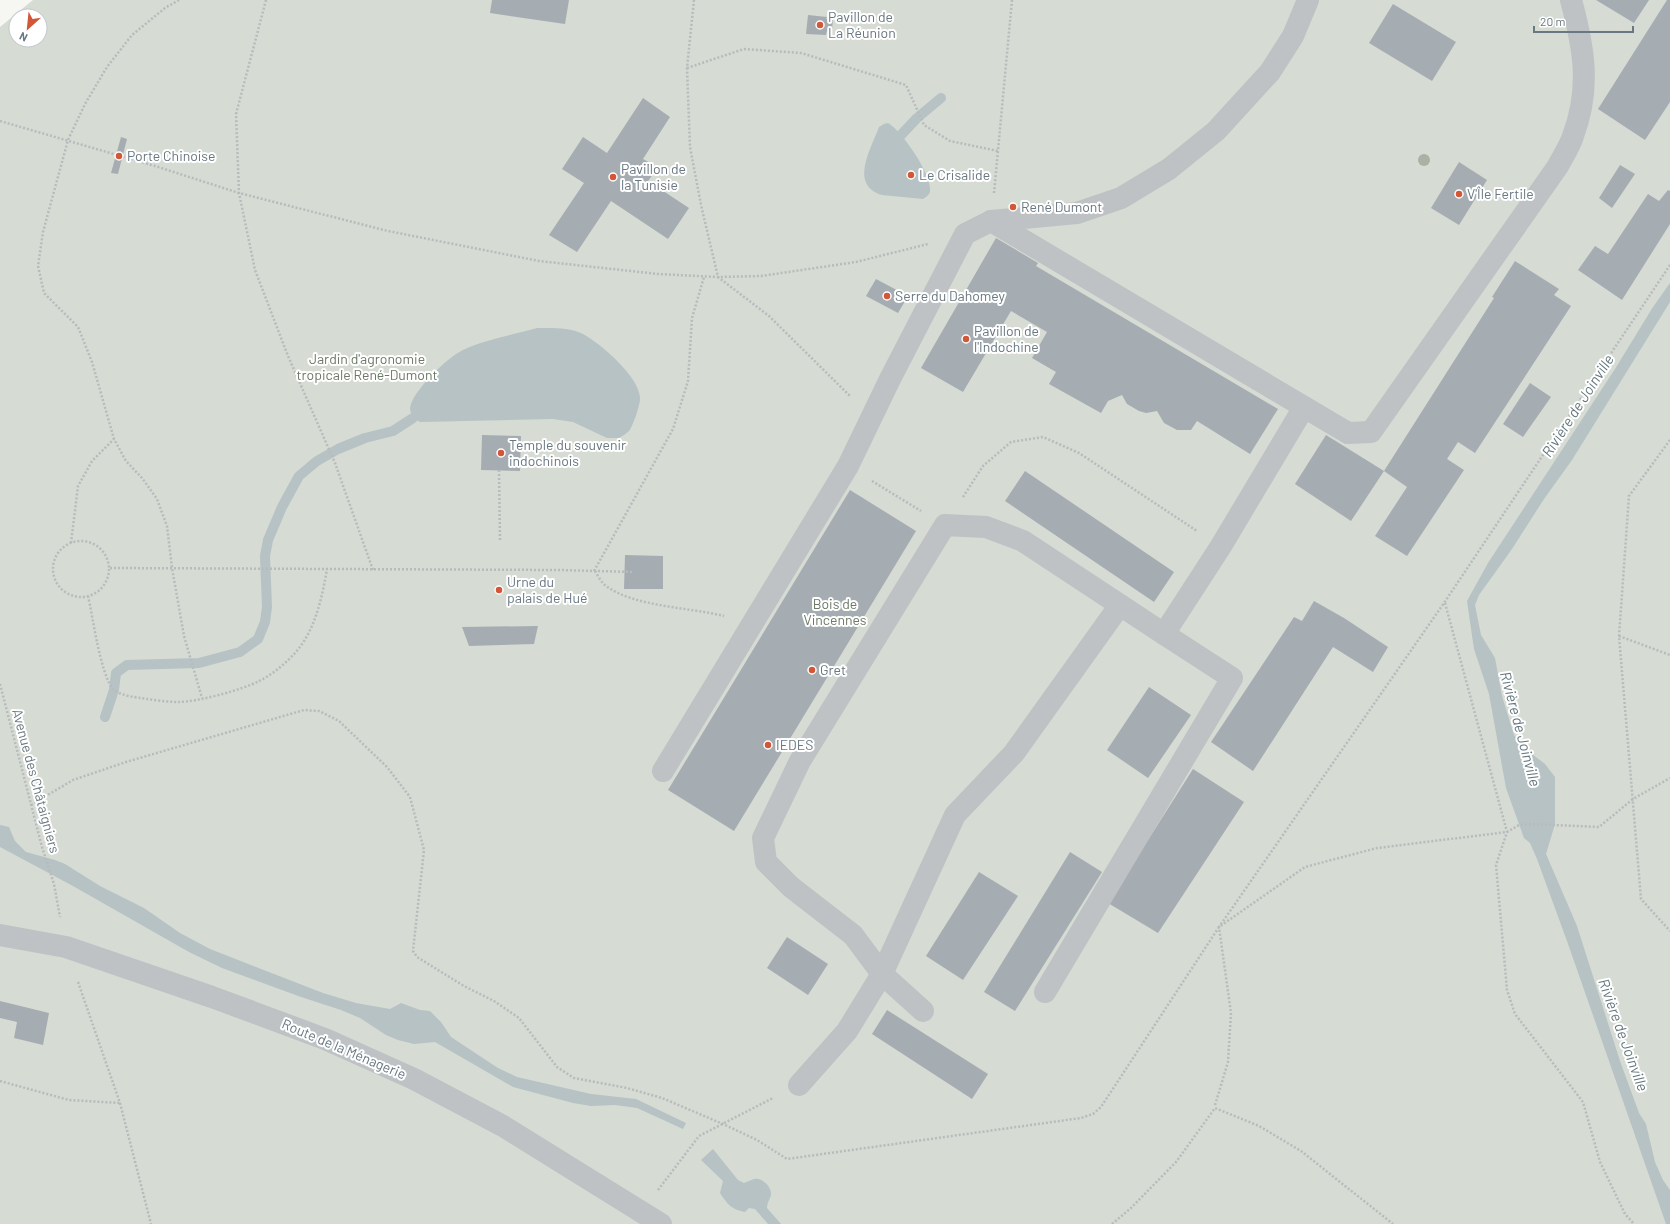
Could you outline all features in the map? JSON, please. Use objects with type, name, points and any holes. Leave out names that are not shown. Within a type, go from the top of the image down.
[{"type":"lane","points":[[663,771],[848,466],[872,416],[966,234],[991,221],[1077,213],[1121,198],[1170,169],[1216,131],[1270,72],[1293,36],[1308,0]]},
{"type":"lane","points":[[991,221],[1348,433],[1371,432],[1558,166],[1573,136],[1582,99],[1585,68],[1579,30],[1571,0]]},
{"type":"lane","points":[[1164,634],[1221,546],[1304,407]]},
{"type":"lane","points":[[923,1011],[882,974],[853,935],[791,887],[766,862],[762,838],[800,761],[945,525],[986,527],[1023,541],[1232,678],[1045,992]]},
{"type":"lane","points":[[799,1085],[847,1031],[882,974],[955,815],[1014,753],[1120,605]]},
{"type":"lane","name":"Route de la Ménagerie","points":[[0,935],[66,947],[212,997],[325,1039],[414,1079],[503,1126],[661,1224]]},
{"type":"path","points":[[179,0],[165,8],[132,35],[111,62],[85,104],[68,140],[43,232],[38,266],[44,293],[78,327],[92,362],[114,438],[126,461],[142,478],[157,499],[167,526],[172,568],[184,636],[202,697]]},
{"type":"path","points":[[266,0],[236,114],[239,193],[255,270],[288,356],[335,463],[373,570]]},
{"type":"path","points":[[694,0],[687,68],[690,147],[701,205],[718,277],[769,316],[834,381],[872,416]]},
{"type":"path","points":[[991,221],[1012,0]]},
{"type":"path","points":[[687,68],[744,49],[801,53],[906,85],[924,125],[950,141],[998,151]]},
{"type":"path","points":[[0,122],[68,140],[239,193],[388,231],[539,261],[658,274],[704,277],[761,276],[856,262],[966,234]]},
{"type":"path","points":[[31,805],[73,780],[126,762],[304,710],[319,711],[339,721],[387,767],[410,797],[424,850],[413,951],[417,957],[464,986],[494,1001],[519,1018],[557,1067],[574,1078],[627,1088],[662,1098],[757,1140],[787,1159],[1081,1118],[1093,1114],[1101,1107],[1219,927],[1444,603],[1670,265]]},
{"type":"path","points":[[594,571],[673,429],[688,381],[692,318],[704,277]]},
{"type":"path","points":[[848,466],[945,525],[983,466],[1011,442],[1043,437],[1079,453],[1221,546]]},
{"type":"path","points":[[71,543],[78,486],[92,461],[114,438]]},
{"type":"path","points":[[1670,440],[1629,496],[1619,636],[1641,899],[1670,931]]},
{"type":"path","points":[[499,470],[500,541]]},
{"type":"path","points":[[85,541],[97,546],[104,552],[110,568],[108,579],[103,587],[97,592],[88,596],[79,597],[70,594],[62,589],[56,582],[54,564],[57,555],[63,548],[71,543],[85,541]]},
{"type":"path","points":[[110,568],[633,572]]},
{"type":"path","points":[[88,596],[107,677],[114,690],[130,696],[150,700],[178,702],[228,692],[259,681],[279,667],[296,652],[310,629],[321,603],[327,569]]},
{"type":"path","points":[[594,571],[604,585],[633,599],[721,615],[752,625]]},
{"type":"path","points":[[1444,603],[1507,832],[1496,865],[1507,990],[1515,1014],[1583,1102],[1600,1162],[1625,1214],[1634,1224]]},
{"type":"path","points":[[1619,636],[1670,655]]},
{"type":"path","name":"Avenue des Châtaigniers","points":[[0,684],[42,847],[54,884]]},
{"type":"path","points":[[1219,927],[1306,868],[1377,848],[1507,832],[1519,825],[1531,824],[1599,827],[1632,799],[1670,778]]},
{"type":"path","points":[[1215,1105],[1228,1062],[1231,1013],[1219,927]]},
{"type":"path","points":[[66,947],[120,1103],[151,1224]]},
{"type":"path","points":[[0,1081],[69,1100],[120,1103]]},
{"type":"path","points":[[642,1211],[699,1136],[799,1085]]},
{"type":"path","points":[[1112,1224],[1131,1208],[1176,1162],[1215,1108],[1259,1126],[1301,1151],[1393,1224]]},
{"type":"green space","name":"Bois de Vincennes","points":[[33,0],[1670,0],[1670,1224],[0,1224],[0,27],[8,20],[8,48],[48,48],[48,8],[23,8]]},
{"type":"shaded area","points":[[888,123],[901,135],[922,165],[930,185],[930,192],[923,199],[882,195],[872,190],[866,183],[864,175],[868,156],[879,127]]},
{"type":"shaded area","points":[[1670,283],[1670,302],[1572,460],[1479,595],[1475,605],[1481,635],[1495,658],[1502,696],[1514,735],[1524,748],[1545,764],[1555,777],[1555,824],[1546,854],[1577,926],[1620,1061],[1639,1113],[1646,1124],[1655,1162],[1663,1180],[1670,1190],[1670,1224],[1666,1224],[1537,859],[1530,843],[1524,838],[1506,788],[1489,694],[1474,649],[1467,601],[1488,563]]},
{"type":"shaded area","points":[[537,328],[566,329],[583,334],[609,353],[627,372],[639,391],[640,399],[634,420],[628,432],[619,438],[607,438],[573,422],[553,419],[420,422],[413,418],[410,409],[412,402],[423,385],[440,367],[456,354],[481,343]]},
{"type":"shaded area","points":[[0,825],[9,827],[15,841],[26,852],[65,864],[100,886],[144,908],[180,933],[210,949],[323,993],[356,1003],[390,1009],[401,1003],[420,1010],[430,1011],[441,1022],[451,1037],[498,1068],[517,1077],[591,1094],[636,1099],[686,1123],[683,1129],[637,1108],[615,1105],[591,1106],[573,1103],[513,1087],[435,1042],[414,1044],[398,1040],[386,1035],[360,1018],[341,1010],[222,968],[189,952],[73,886],[0,847]]},
{"type":"shaded area","points":[[713,1149],[738,1180],[744,1183],[757,1179],[766,1183],[771,1192],[767,1208],[781,1224],[768,1224],[755,1209],[749,1208],[745,1212],[733,1208],[728,1203],[720,1193],[723,1181],[701,1160]]},
{"type":"building","points":[[492,0],[569,0],[565,24],[490,13]]},
{"type":"building","points":[[1596,0],[1649,0],[1634,23]]},
{"type":"building","points":[[1667,0],[1670,0],[1670,102],[1645,140],[1598,109]]},
{"type":"building","points":[[1393,4],[1456,42],[1432,81],[1369,43]]},
{"type":"building","name":"Pavillon de La Réunion","points":[[808,15],[833,19],[832,30],[827,31],[826,35],[806,34]]},
{"type":"building","name":"Pavillon de la Tunisie","points":[[643,98],[670,117],[643,159],[652,164],[654,173],[648,181],[689,208],[668,239],[611,201],[577,252],[549,235],[584,183],[562,169],[583,137],[607,153]]},
{"type":"building","name":"Porte Chinoise","points":[[121,137],[127,139],[118,174],[111,173]]},
{"type":"building","points":[[1459,162],[1487,180],[1459,225],[1431,208]]},
{"type":"building","points":[[1620,165],[1635,174],[1612,208],[1599,198]]},
{"type":"building","points":[[1668,190],[1670,191],[1670,224],[1622,300],[1578,270],[1595,246],[1608,254],[1648,194],[1659,201]]},
{"type":"building","points":[[996,238],[1038,263],[1036,266],[1278,409],[1250,454],[1197,421],[1191,430],[1177,430],[1164,423],[1157,411],[1146,413],[1139,411],[1127,404],[1122,395],[1108,401],[1101,413],[1049,384],[1056,372],[1032,358],[1047,332],[1011,311],[963,392],[921,368]]},
{"type":"building","points":[[1515,261],[1559,289],[1554,295],[1571,306],[1475,453],[1458,442],[1447,459],[1464,470],[1407,556],[1375,536],[1407,487],[1384,471],[1494,298],[1492,297]]},
{"type":"building","name":"Serre du Dahomey","points":[[876,279],[908,296],[898,313],[866,296]]},
{"type":"building","points":[[1530,383],[1551,397],[1523,437],[1503,424]]},
{"type":"building","name":"Temple du souvenir indochinois","points":[[482,435],[521,436],[520,471],[481,470]]},
{"type":"building","points":[[1326,435],[1384,471],[1351,521],[1295,484]]},
{"type":"building","points":[[1025,471],[1174,572],[1154,602],[1005,501]]},
{"type":"building","points":[[850,490],[916,531],[734,831],[668,790]]},
{"type":"building","points":[[625,555],[663,556],[663,589],[624,589]]},
{"type":"building","points":[[1314,601],[1344,618],[1388,647],[1373,672],[1333,647],[1253,771],[1211,742],[1294,617],[1302,621]]},
{"type":"building","points":[[538,626],[534,644],[469,646],[462,627]]},
{"type":"building","points":[[1149,687],[1191,715],[1148,778],[1107,750]]},
{"type":"building","points":[[1193,769],[1244,802],[1158,933],[1108,903]]},
{"type":"building","points":[[1070,852],[1102,872],[1015,1011],[984,992]]},
{"type":"building","points":[[979,872],[1018,896],[963,980],[926,956]]},
{"type":"building","points":[[787,937],[828,964],[808,995],[767,968]]},
{"type":"building","points":[[0,1001],[49,1013],[43,1045],[14,1038],[17,1022],[0,1018]]},
{"type":"building","points":[[887,1010],[988,1074],[972,1099],[872,1034]]},
{"type":"waterway","points":[[901,135],[917,118],[941,98]]},
{"type":"waterway","points":[[105,717],[114,690],[116,673],[127,665],[199,663],[240,652],[258,639],[265,622],[267,607],[265,556],[268,540],[282,507],[299,476],[317,461],[338,449],[365,438],[393,431],[413,418]]},
{"type":"place","name":"Pavillon de La Réunion","points":[[820,25]]},
{"type":"place","name":"Porte Chinoise","points":[[119,156]]},
{"type":"place","name":"Le Crisalide","points":[[911,175]]},
{"type":"place","name":"Pavillon de la Tunisie","points":[[613,177]]},
{"type":"place","name":"V'Île Fertile","points":[[1459,194]]},
{"type":"place","name":"René Dumont","points":[[1013,207]]},
{"type":"place","name":"Serre du Dahomey","points":[[887,296]]},
{"type":"place","name":"Pavillon de l'Indochine","points":[[966,339]]},
{"type":"place","name":"Temple du souvenir indochinois","points":[[501,453]]},
{"type":"place","name":"Urne du palais de Hué","points":[[499,590]]},
{"type":"place","name":"Gret","points":[[812,670]]},
{"type":"place","name":"IEDES","points":[[768,745]]},
{"type":"park label","name":"Jardin d'agronomie tropicale René-Dumont","points":[[367,368]]},
{"type":"water label","name":"Rivière de Joinville","points":[[1578,406]]},
{"type":"water label","name":"Rivière de Joinville","points":[[1520,729]]},
{"type":"water label","name":"Rivière de Joinville","points":[[1623,1035]]}]
